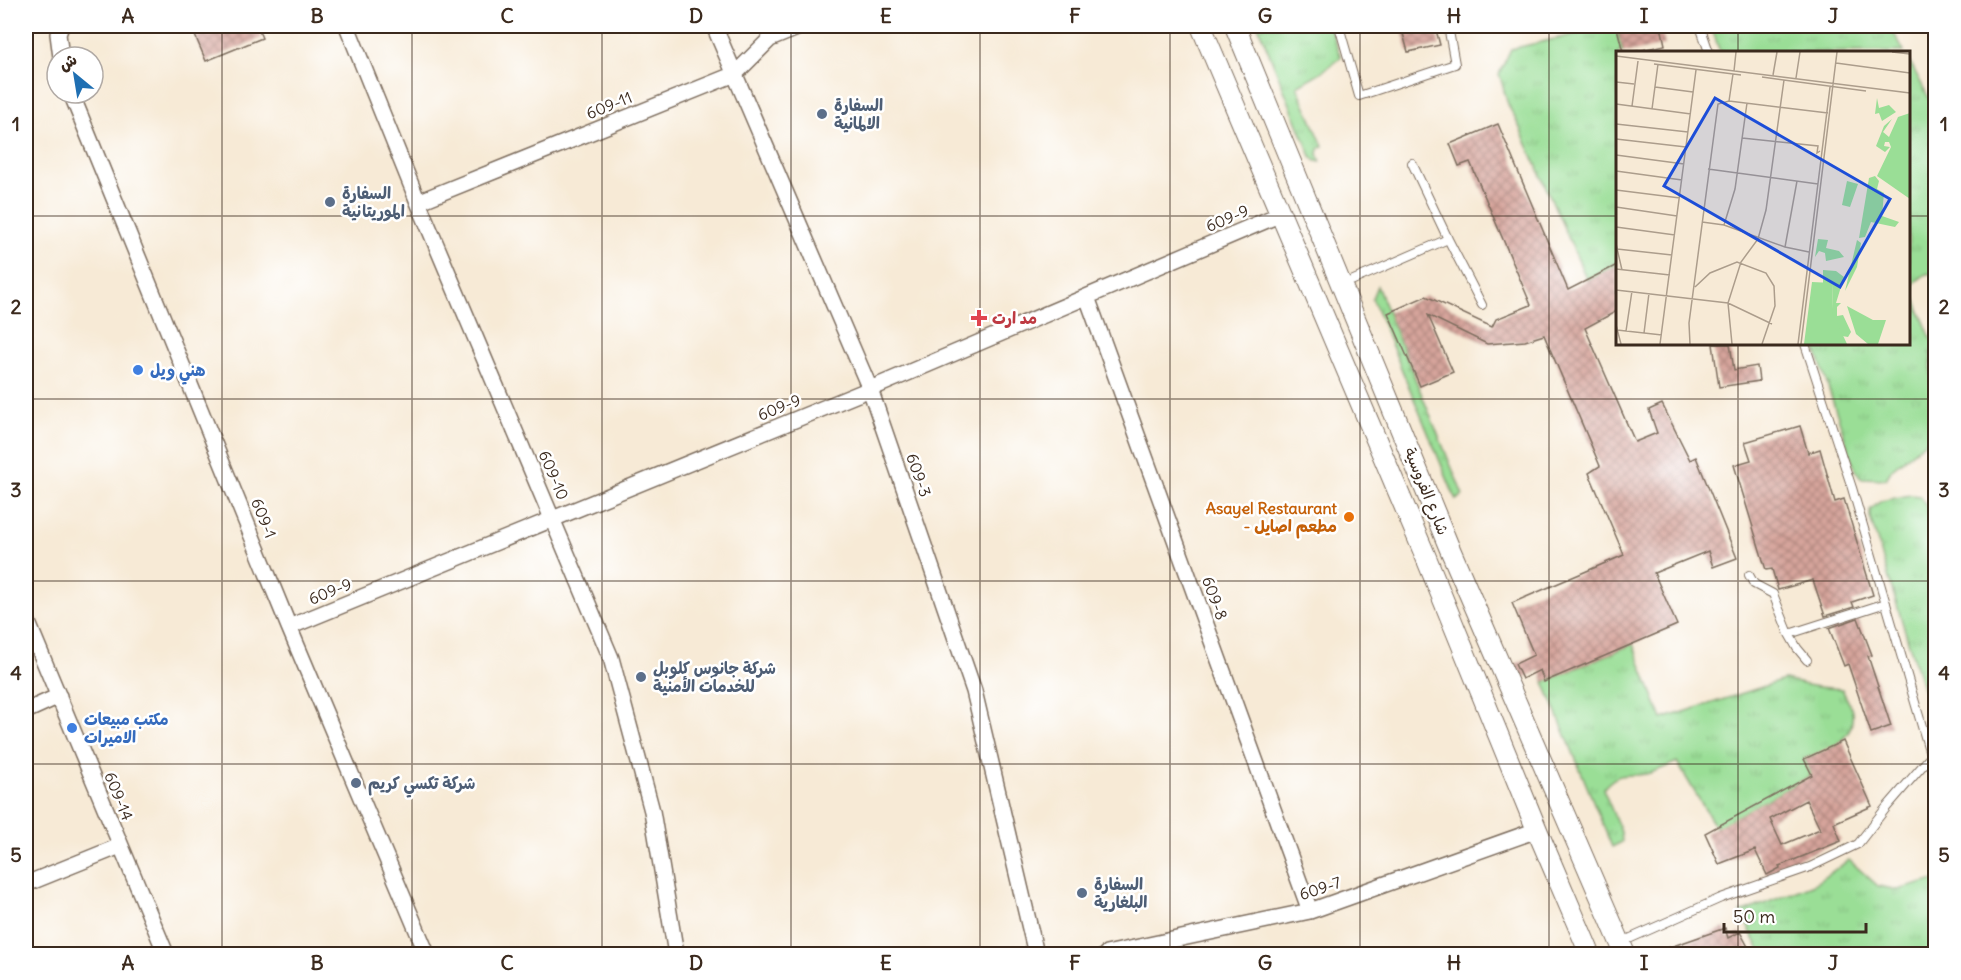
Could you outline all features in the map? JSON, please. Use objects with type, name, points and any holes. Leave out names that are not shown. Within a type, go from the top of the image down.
[{"type":"street","points":[[59,45],[58,34],[61,26]]},
{"type":"street","name":"609-10","points":[[347,26],[418,202],[554,519],[610,658],[652,811],[676,954]]},
{"type":"street","name":"609-3","points":[[714,26],[870,389],[974,691],[1036,954]]},
{"type":"street","name":"609-11","points":[[418,202],[735,74],[770,39],[802,26]]},
{"type":"street","name":"شارع الفروسية","points":[[1202,26],[1590,954]]},
{"type":"street","name":"شارع الفروسية","points":[[1235,26],[1449,547],[1622,949]]},
{"type":"street","name":"609-1","points":[[76,105],[289,627],[427,954]]},
{"type":"street","name":"609-9","points":[[289,627],[870,389],[1281,214]]},
{"type":"street","name":"609-8","points":[[1087,297],[1310,911]]},
{"type":"street","points":[[1425,555],[1449,547]]},
{"type":"street","name":"609-14","points":[[26,618],[166,954]]},
{"type":"street","points":[[26,711],[59,696]]},
{"type":"street","name":"609-7","points":[[1106,954],[1310,911],[1537,830]]},
{"type":"street","points":[[26,884],[120,846]]},
{"type":"lane","points":[[1339,26],[1359,96],[1455,64],[1448,26]]},
{"type":"lane","points":[[1700,26],[1709,51]]},
{"type":"lane","points":[[1412,163],[1482,305]]},
{"type":"lane","points":[[1342,285],[1449,239]]},
{"type":"lane","points":[[1805,345],[1852,488],[1935,774]]},
{"type":"lane","points":[[1749,575],[1754,584],[1773,594],[1789,634],[1807,660]]},
{"type":"lane","points":[[1789,634],[1886,603]]},
{"type":"lane","points":[[1622,949],[1721,898],[1810,867],[1858,844],[1931,756]]},
{"type":"green space","points":[[1258,26],[1329,26],[1341,57],[1297,86],[1323,146],[1319,149],[1318,154],[1321,162],[1311,156]]},
{"type":"green space","points":[[1616,26],[1623,51],[1616,51],[1616,266],[1587,280],[1509,107],[1499,74],[1511,49]]},
{"type":"green space","points":[[1711,26],[1890,26],[1903,51],[1720,51]]},
{"type":"green space","points":[[1910,62],[1935,110],[1935,273],[1926,274],[1913,284],[1914,297],[1933,343],[1931,366],[1934,407],[1930,438],[1892,469],[1886,479],[1862,478],[1855,469],[1814,345],[1910,345]]},
{"type":"green space","points":[[1377,286],[1463,495],[1456,500],[1372,298]]},
{"type":"green space","points":[[1910,495],[1920,496],[1927,508],[1935,546],[1935,729],[1870,517],[1870,510],[1881,501]]},
{"type":"green space","points":[[1633,644],[1662,719],[1784,680],[1817,687],[1842,689],[1852,712],[1849,731],[1838,743],[1805,759],[1812,775],[1716,828],[1677,762],[1650,773],[1618,777],[1603,789],[1621,832],[1622,842],[1612,847],[1544,682]]},
{"type":"green space","points":[[1849,860],[1878,886],[1898,890],[1935,880],[1935,954],[1762,954],[1741,913],[1814,884]]},
{"type":"building","points":[[191,26],[257,26],[262,38],[206,61]]},
{"type":"building","points":[[1401,26],[1435,26],[1440,45],[1408,52]]},
{"type":"building","points":[[1661,26],[1665,45],[1638,51],[1623,51],[1617,28]]},
{"type":"building","points":[[1498,124],[1568,290],[1616,266],[1616,312],[1585,328],[1635,442],[1657,433],[1649,410],[1662,404],[1690,460],[1696,457],[1737,558],[1713,567],[1708,551],[1654,573],[1677,625],[1544,682],[1540,670],[1522,679],[1515,664],[1534,655],[1512,603],[1624,555],[1589,473],[1600,466],[1544,335],[1525,341],[1487,344],[1428,315],[1453,372],[1420,386],[1388,313],[1426,296],[1492,327],[1496,319],[1531,305],[1470,162],[1459,166],[1450,144]]},
{"type":"building","points":[[1713,345],[1730,345],[1734,370],[1757,366],[1759,381],[1719,387]]},
{"type":"building","points":[[1800,426],[1808,453],[1820,449],[1835,502],[1844,499],[1873,595],[1852,602],[1854,607],[1825,616],[1813,580],[1778,590],[1772,569],[1766,570],[1734,465],[1751,460],[1745,442]]},
{"type":"building","points":[[1858,618],[1872,655],[1868,656],[1891,726],[1871,733],[1848,664],[1844,666],[1829,628]]},
{"type":"building","points":[[1843,741],[1872,806],[1834,823],[1841,841],[1779,866],[1780,868],[1767,875],[1755,850],[1719,864],[1705,833],[1812,775],[1804,759]],"holes":[[[1806,800],[1820,829],[1782,845],[1770,819]]]},
{"type":"building","points":[[1725,928],[1728,938],[1740,932],[1752,954],[1657,954],[1656,952]]},
{"type":"place","name":"السفارة الالمانية","points":[[822,114]]},
{"type":"place","name":"السفارة الموريتانية","points":[[330,202]]},
{"type":"place","name":"مد ارت","points":[[979,318]]},
{"type":"place","name":"هني ويل","points":[[138,370]]},
{"type":"place","name":"Asayel Restaurant - مطعم اصايل","points":[[1349,517]]},
{"type":"place","name":"شركة جانوس كلوبل للخدمات الأمنية","points":[[641,677]]},
{"type":"place","name":"مكتب مبيعات الاميرات","points":[[72,728]]},
{"type":"place","name":"شركة تكسي كريم","points":[[356,783]]},
{"type":"place","name":"السفارة البلغارية","points":[[1082,893]]}]
